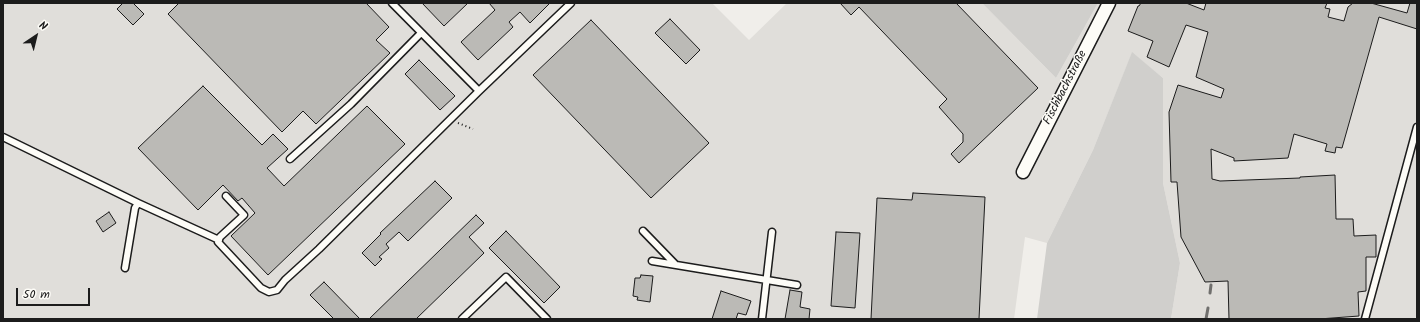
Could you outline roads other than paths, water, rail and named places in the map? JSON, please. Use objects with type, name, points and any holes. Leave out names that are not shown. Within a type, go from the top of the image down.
[{"type":"street","name":"Fischbachstraße","points":[[1023,172],[1109,3]]},
{"type":"lane","points":[[392,3],[478,91]]},
{"type":"lane","points":[[3,137],[138,203],[219,240],[218,242],[261,288],[269,292],[277,290],[285,280],[319,249],[478,91],[571,3]]},
{"type":"lane","points":[[290,159],[351,104],[421,33]]},
{"type":"lane","points":[[1365,319],[1417,128]]},
{"type":"lane","points":[[219,240],[220,237],[244,215],[226,196]]},
{"type":"lane","points":[[126,268],[135,208],[138,203]]},
{"type":"lane","points":[[643,231],[675,264]]},
{"type":"lane","points":[[762,319],[772,232]]},
{"type":"lane","points":[[652,261],[797,285]]},
{"type":"lane","points":[[462,319],[506,277],[547,319]]},
{"type":"waterway","points":[[1210,293],[1211,285]]},
{"type":"waterway","points":[[1206,319],[1208,308]]}]
